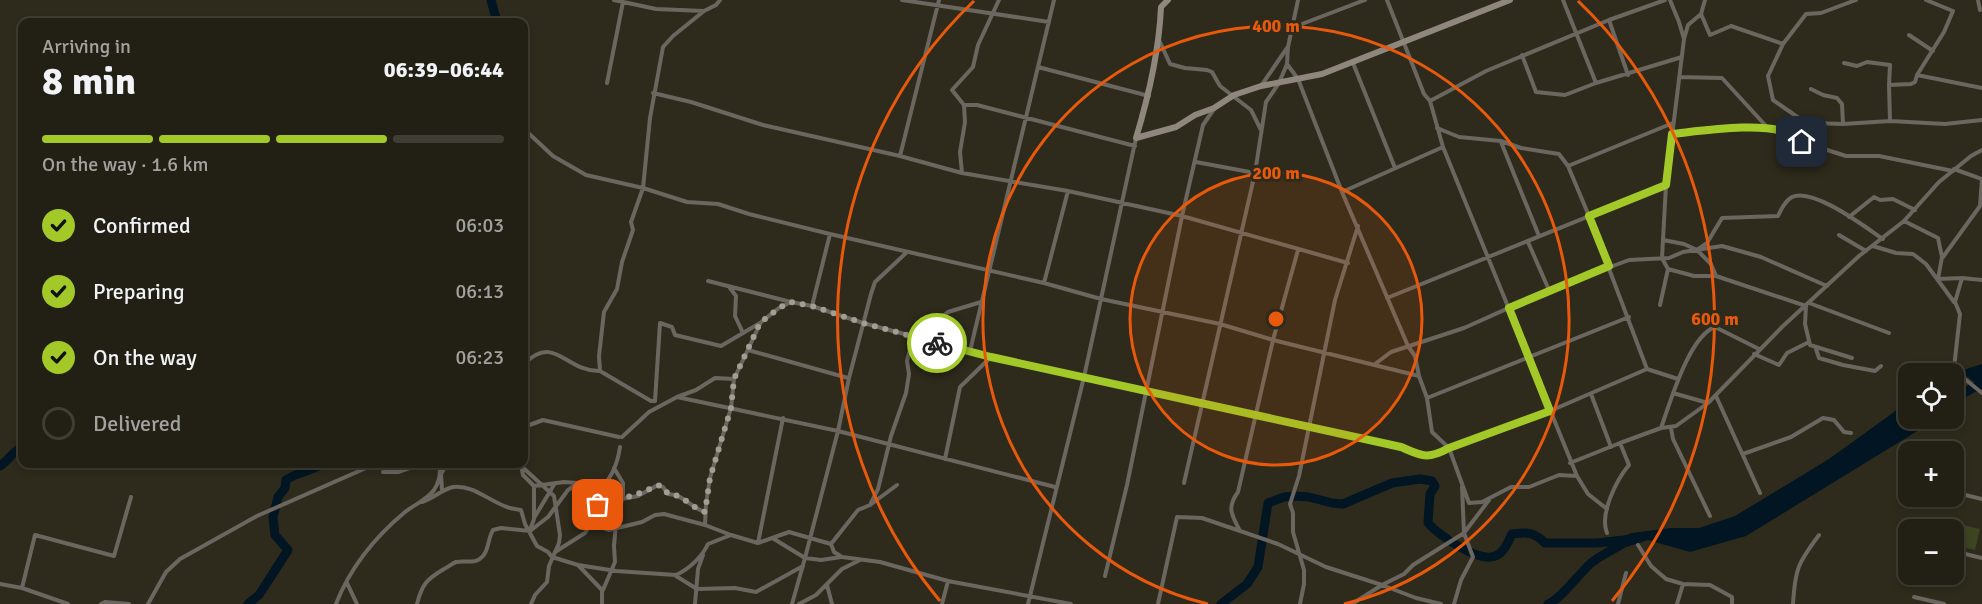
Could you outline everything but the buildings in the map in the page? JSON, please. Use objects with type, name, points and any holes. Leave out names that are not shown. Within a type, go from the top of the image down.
[{"type":"street","points":[[614,0],[656,9],[705,11]]},
{"type":"street","points":[[600,371],[599,356],[604,312],[617,289],[622,262],[633,230],[631,222],[643,188],[653,93],[663,47],[667,41],[720,0]]},
{"type":"street","points":[[902,0],[938,3],[1049,22]]},
{"type":"street","points":[[962,173],[960,152],[965,122],[964,105],[952,90],[973,67],[978,45],[999,0]]},
{"type":"street","points":[[970,351],[1054,0]]},
{"type":"street","points":[[1028,604],[1055,487],[1084,377],[1136,138],[1149,96],[1160,41],[1161,7],[1168,0]]},
{"type":"street","points":[[1184,483],[1255,173],[1266,102],[1279,83],[1287,64],[1288,47],[1298,0]]},
{"type":"street","points":[[1294,27],[1365,0]]},
{"type":"street","points":[[1387,0],[1424,94],[1430,101],[1443,147],[1570,463],[1588,494],[1607,509]]},
{"type":"street","points":[[1563,0],[1596,83]]},
{"type":"street","points":[[1430,101],[1486,70],[1575,33],[1665,0]]},
{"type":"street","points":[[1670,0],[1684,39]]},
{"type":"street","points":[[1660,305],[1668,269],[1662,258],[1666,185],[1684,39],[1688,25],[1701,14],[1705,0]]},
{"type":"street","points":[[1809,125],[1773,100],[1768,76],[1783,44],[1806,14],[1821,13],[1856,0]]},
{"type":"street","points":[[1889,85],[1915,82],[1953,11],[1926,0]]},
{"type":"street","points":[[1978,0],[1980,10]]},
{"type":"street","points":[[1136,138],[1176,128],[1195,115],[1214,108],[1234,95],[1261,86],[1322,74],[1506,1]]},
{"type":"street","points":[[607,83],[623,2]]},
{"type":"street","points":[[900,156],[938,3]]},
{"type":"street","points":[[1701,14],[1710,35],[1731,26],[1783,44]]},
{"type":"street","points":[[1609,20],[1628,75]]},
{"type":"street","points":[[1909,35],[1933,51]]},
{"type":"street","points":[[1160,41],[1170,64],[1212,72],[1220,86],[1251,110],[1261,131]]},
{"type":"street","points":[[1261,86],[1288,47]]},
{"type":"street","points":[[1522,55],[1536,92],[1565,95],[1596,83],[1682,57]]},
{"type":"street","points":[[1844,63],[1857,66],[1867,62],[1890,65],[1890,121]]},
{"type":"street","points":[[1353,63],[1395,168]]},
{"type":"street","points":[[1287,64],[1298,79],[1342,192],[1408,346],[1415,357],[1432,432],[1449,448],[1469,503],[1482,502],[1512,487],[1529,487],[1559,475],[1577,476]]},
{"type":"street","points":[[1038,68],[1149,96]]},
{"type":"street","points":[[1917,75],[1982,88]]},
{"type":"street","points":[[1679,77],[1722,78],[1766,126],[1765,128]]},
{"type":"street","points":[[1811,89],[1837,98],[1842,104],[1843,124]]},
{"type":"street","points":[[653,93],[691,102],[763,125],[900,156],[962,173],[1068,191],[1182,216],[1348,263]]},
{"type":"street","points":[[964,105],[977,105],[1135,146]]},
{"type":"street","points":[[1105,576],[1203,125],[1214,108]]},
{"type":"street","points":[[1788,132],[1809,125],[1890,121],[1945,124],[1982,120]]},
{"type":"street","points":[[1568,166],[1673,123]]},
{"type":"street","points":[[1437,128],[1459,137],[1501,141],[1521,148],[1559,154],[1568,166],[1589,216],[1647,369]]},
{"type":"street","points":[[1672,134],[1719,129],[1765,128],[1788,132],[1802,142],[1846,156],[1879,156],[1954,170],[1982,179],[1980,206],[1942,257]]},
{"type":"street","points":[[528,133],[553,156],[586,174],[687,202],[718,204],[749,214],[1044,283],[1101,299],[1220,324],[1273,340],[1419,376]]},
{"type":"street","points":[[1501,141],[1539,236]]},
{"type":"street","points":[[1342,192],[1443,147]]},
{"type":"street","points":[[1570,463],[1661,428],[1671,428],[1708,403],[1759,349],[1866,251],[1904,221],[1939,182],[1982,150]]},
{"type":"street","points":[[1196,162],[1255,173]]},
{"type":"street","points":[[1387,297],[1666,185]]},
{"type":"street","points":[[1044,283],[1068,191]]},
{"type":"street","points":[[1697,250],[1707,243],[1722,218],[1778,216],[1785,203],[1796,196],[1817,199],[1883,239]]},
{"type":"street","points":[[1849,217],[1874,196],[1880,200],[1893,199],[1915,210]]},
{"type":"street","points":[[1904,221],[1938,238],[1942,257],[1938,279]]},
{"type":"street","points":[[1300,604],[1304,577],[1293,532],[1293,513],[1290,504],[1310,427],[1335,300],[1358,226]]},
{"type":"street","points":[[812,306],[830,234]]},
{"type":"street","points":[[1839,235],[1866,251]]},
{"type":"street","points":[[1663,240],[1684,244],[1697,250],[1711,264],[1716,276]]},
{"type":"street","points":[[1528,242],[1549,290]]},
{"type":"street","points":[[1374,365],[1391,352],[1464,328],[1549,290],[1629,260],[1662,258],[1722,246],[1761,257],[1827,286]]},
{"type":"street","points":[[1873,246],[1896,253],[1913,254],[1926,264],[1938,279],[1955,302],[1960,314],[1955,371],[1982,393]]},
{"type":"street","points":[[1239,530],[1231,513],[1232,500],[1238,492],[1273,340],[1298,250]]},
{"type":"street","points":[[792,604],[811,538],[849,378],[875,282],[907,252]]},
{"type":"street","points":[[1668,269],[1694,276],[1716,276],[1808,304],[1889,333]]},
{"type":"street","points":[[1955,302],[1962,278]]},
{"type":"street","points":[[1938,279],[1982,280]]},
{"type":"street","points":[[708,280],[812,306],[863,323],[991,357],[1401,447],[1419,456],[1439,454],[1449,448],[1550,411],[1647,369],[1678,379]]},
{"type":"street","points":[[730,287],[736,296],[735,315],[743,333]]},
{"type":"street","points":[[528,360],[532,355],[554,351],[581,369],[600,371],[651,401],[655,401],[660,324],[672,327],[675,335],[682,338],[721,346],[791,302]]},
{"type":"street","points":[[870,506],[878,489],[906,393],[909,374],[907,362],[917,337],[948,312],[982,302]]},
{"type":"street","points":[[1808,304],[1805,324],[1809,342],[1816,348],[1852,358]]},
{"type":"street","points":[[1426,398],[1629,317]]},
{"type":"street","points":[[705,525],[710,478],[731,408],[734,379],[760,323]]},
{"type":"street","points":[[1661,428],[1678,379],[1693,348],[1709,329],[1718,328],[1759,349]]},
{"type":"street","points":[[1754,354],[1779,364],[1787,353],[1809,342]]},
{"type":"street","points":[[1816,348],[1819,358],[1843,366],[1875,371],[1881,366]]},
{"type":"street","points":[[748,350],[849,378]]},
{"type":"street","points":[[945,459],[960,387],[991,357]]},
{"type":"street","points":[[528,426],[543,420],[620,437],[649,412],[677,397],[696,390],[715,378],[734,379]]},
{"type":"street","points":[[1673,393],[1708,403]]},
{"type":"street","points":[[1591,394],[1611,447]]},
{"type":"street","points":[[1716,396],[1760,492]]},
{"type":"street","points":[[677,397],[838,431],[1055,487]]},
{"type":"street","points":[[1743,453],[1791,436],[1823,417],[1834,420],[1844,432],[1851,433]]},
{"type":"street","points":[[758,543],[783,418]]},
{"type":"street","points":[[1671,428],[1673,439],[1710,516]]},
{"type":"street","points":[[1607,532],[1605,528],[1607,509],[1619,478],[1629,465],[1620,443]]},
{"type":"street","points":[[534,486],[580,482],[594,486],[603,485],[608,481],[614,468],[620,447]]},
{"type":"street","points":[[148,604],[166,572],[180,560],[256,516],[366,468]]},
{"type":"street","points":[[383,472],[398,472],[410,468]]},
{"type":"street","points":[[440,468],[442,490]]},
{"type":"street","points":[[336,604],[361,558],[406,511],[434,490],[445,468]]},
{"type":"street","points":[[521,468],[523,475],[534,486],[534,519]]},
{"type":"street","points":[[524,468],[550,491],[556,508],[560,539],[552,557],[547,582],[535,595],[531,604]]},
{"type":"street","points":[[602,604],[602,590],[615,562],[617,512],[623,498],[623,483],[614,468]]},
{"type":"street","points":[[1454,604],[1461,580],[1473,557],[1464,533],[1461,480]]},
{"type":"street","points":[[530,531],[534,519],[555,483]]},
{"type":"street","points":[[555,552],[585,533],[593,521],[603,485]]},
{"type":"street","points":[[417,604],[421,589],[430,576],[456,562],[475,561],[482,557],[487,549],[492,530],[501,528],[530,531],[548,517],[568,490],[574,486],[588,500],[597,505],[609,506],[623,498],[638,495],[658,485],[663,487],[668,494],[676,494],[698,510],[705,512]]},
{"type":"street","points":[[831,544],[858,510],[870,506],[897,485]]},
{"type":"street","points":[[422,501],[430,499],[442,490],[456,487],[469,489],[507,507],[521,510],[537,546],[552,557],[578,565],[612,571],[676,575],[684,572],[704,552]]},
{"type":"street","points":[[1964,495],[1982,499]]},
{"type":"street","points":[[22,588],[35,535],[114,556],[131,497]]},
{"type":"street","points":[[1352,604],[1404,574],[1413,565],[1464,533],[1491,497]]},
{"type":"street","points":[[593,521],[595,525],[609,530],[664,514],[758,543],[789,532],[831,544]]},
{"type":"street","points":[[1158,604],[1177,517],[1202,518],[1239,530],[1326,567],[1416,598],[1441,604]]},
{"type":"street","points":[[695,604],[698,569],[708,544],[731,535]]},
{"type":"street","points":[[1792,604],[1794,576],[1805,554],[1819,535]]},
{"type":"street","points":[[773,538],[804,558],[821,560],[842,557],[880,562],[948,581],[1071,604]]},
{"type":"street","points":[[831,544],[834,552],[842,557]]},
{"type":"street","points":[[1638,545],[1651,566],[1666,579],[1683,584],[1710,585],[1732,597],[1732,604]]},
{"type":"street","points":[[1964,554],[1982,558]]},
{"type":"street","points":[[798,604],[816,595],[842,569],[860,559]]},
{"type":"street","points":[[578,565],[602,590]]},
{"type":"street","points":[[676,575],[697,590],[735,588],[756,592],[802,566]]},
{"type":"street","points":[[1618,604],[1626,573]]},
{"type":"street","points":[[942,604],[948,581]]},
{"type":"street","points":[[346,583],[357,604]]},
{"type":"street","points":[[0,584],[22,588],[68,604]]},
{"type":"street","points":[[1677,604],[1683,584]]},
{"type":"street","points":[[827,585],[832,604]]},
{"type":"street","points":[[1914,597],[1944,604]]},
{"type":"street","points":[[1415,604],[1416,598]]},
{"type":"street","points":[[101,604],[105,602],[129,604]]},
{"type":"green space","points":[[1964,525],[1980,529],[1975,550],[1964,548]]},
{"type":"water","points":[[1982,364],[1982,388],[1964,374],[1964,370]]},
{"type":"water","points":[[1964,385],[1973,393],[1964,398]]},
{"type":"water","points":[[1898,409],[1898,429],[1919,429],[1746,536],[1690,552],[1648,540],[1623,548],[1621,537],[1632,533],[1670,528],[1699,528],[1735,516],[1829,459]]},
{"type":"waterway","points":[[491,0],[496,18]]},
{"type":"waterway","points":[[1964,392],[1982,384]]},
{"type":"waterway","points":[[0,466],[18,450]]},
{"type":"waterway","points":[[248,604],[259,595],[288,550],[275,535],[273,517],[278,497],[285,488],[286,480],[315,468]]},
{"type":"waterway","points":[[1221,604],[1247,584],[1258,567],[1268,503],[1284,497],[1309,497],[1343,504],[1392,483],[1420,479],[1432,481],[1435,486],[1430,494],[1428,523],[1459,547],[1488,557],[1501,552],[1512,534],[1530,534],[1545,543],[1597,543],[1633,539]]},
{"type":"waterway","points":[[1548,604],[1564,592],[1594,561],[1627,541]]},
{"type":"way so far","points":[[598,505],[609,506],[616,500],[638,495],[658,485],[663,487],[668,494],[676,494],[698,510],[705,512],[710,478],[731,408],[734,379],[760,323],[791,302],[812,306],[863,323],[937,343]]},
{"type":"route","points":[[937,343],[991,357],[1401,447],[1419,456],[1439,454],[1449,448],[1550,411],[1509,308],[1609,266],[1589,216],[1666,185],[1672,134],[1719,129],[1765,128],[1788,132],[1802,142]]}]
